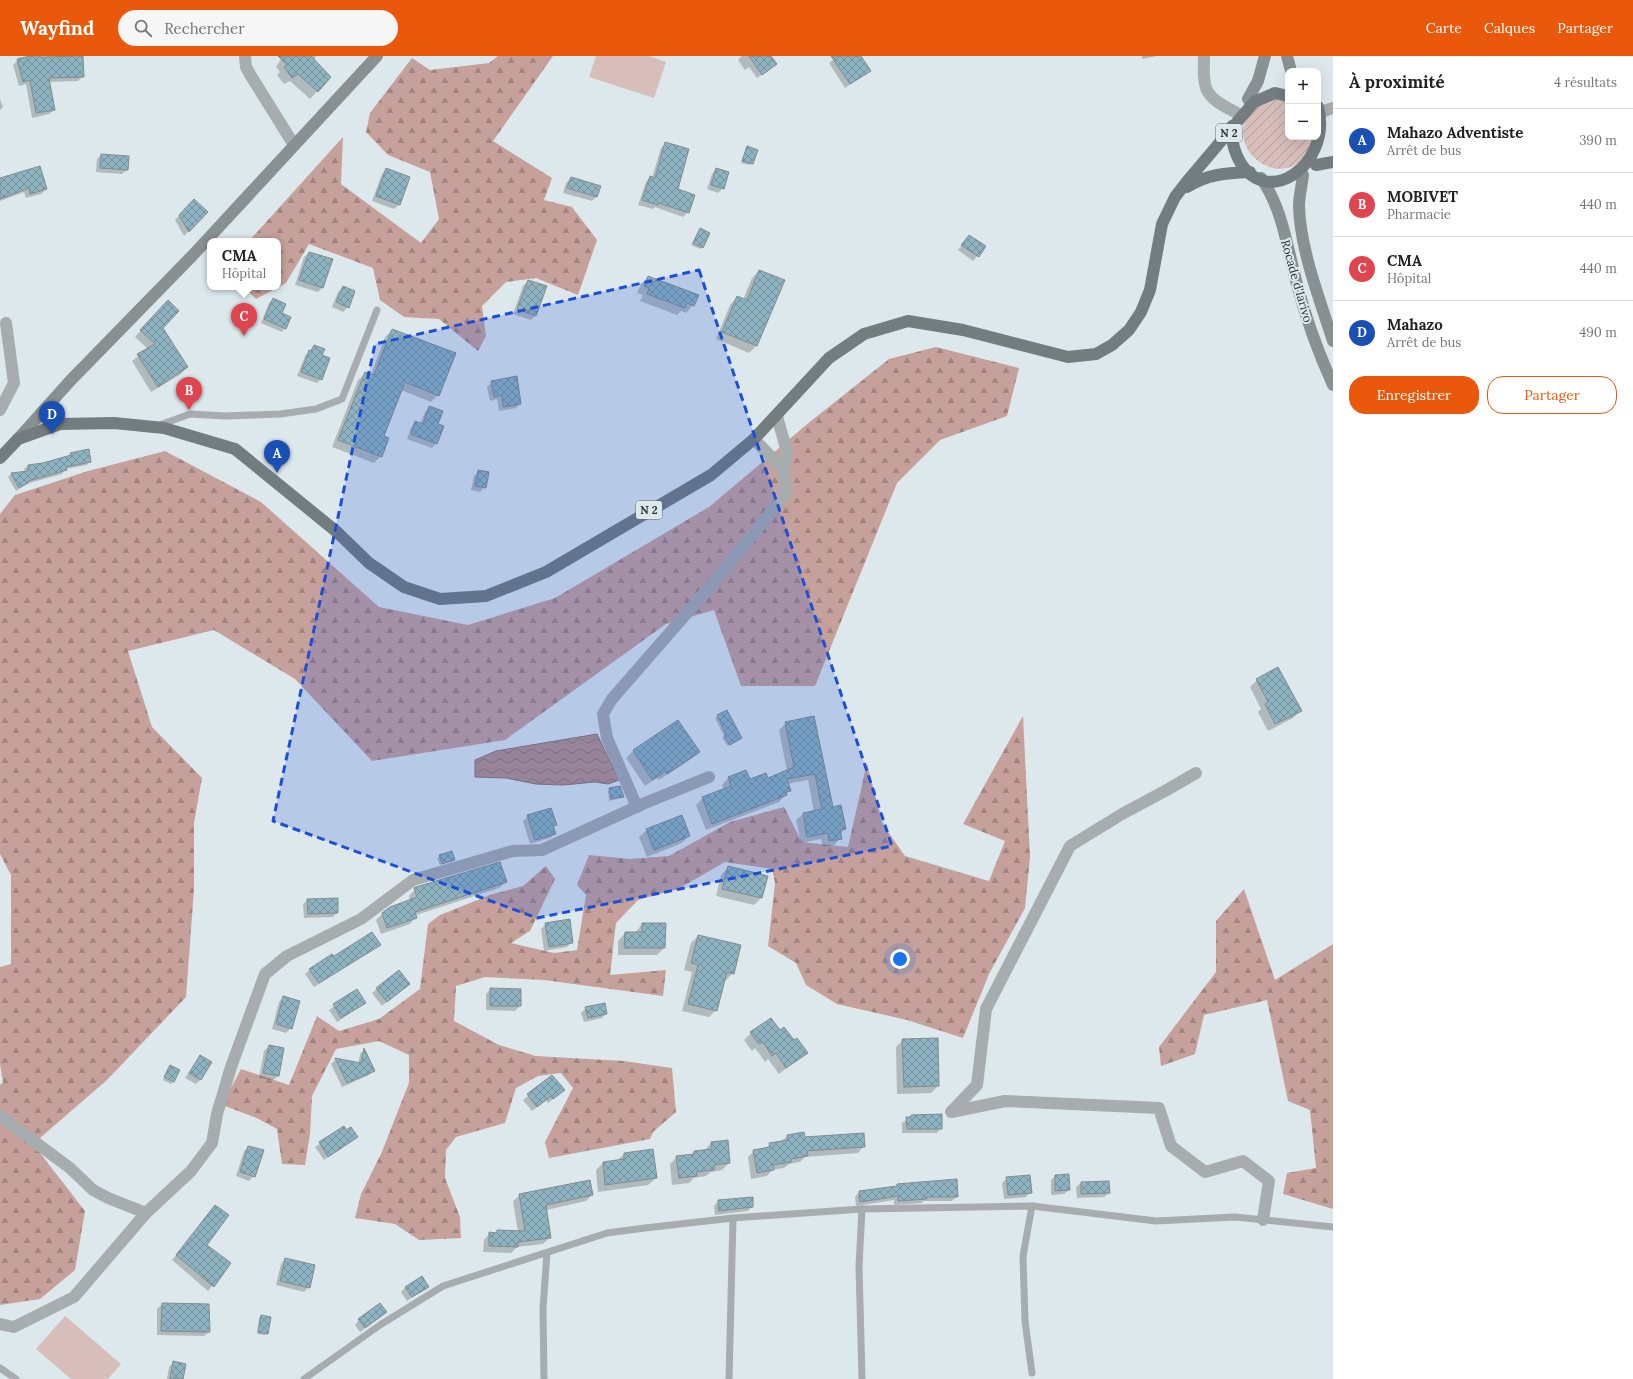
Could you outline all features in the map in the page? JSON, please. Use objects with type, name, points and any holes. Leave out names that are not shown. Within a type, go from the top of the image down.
[{"type":"main road","name":"N 2","points":[[1256,175],[1239,161],[1235,151],[1232,130],[1237,113],[1248,99],[1266,89],[1285,88]]},
{"type":"main road","name":"N 2","points":[[0,458],[18,439],[60,424],[114,423],[164,428],[235,449],[337,532],[369,563],[404,587],[440,599],[486,596],[546,572],[711,475],[754,439],[777,416],[829,358],[864,334],[908,321],[963,330],[1068,357],[1096,354],[1112,345],[1128,330],[1141,312],[1150,290],[1162,224],[1169,207],[1189,179],[1232,130],[1254,102],[1275,94],[1285,96]]},
{"type":"main road","name":"N 2","points":[[1181,191],[1198,180],[1220,173],[1256,175],[1282,182],[1303,176],[1316,165],[1323,153],[1330,129],[1321,113]]},
{"type":"main road","points":[[1316,165],[1333,162]]},
{"type":"street","points":[[245,56],[246,67],[294,146]]},
{"type":"street","points":[[209,238],[377,56]]},
{"type":"street","points":[[1204,56],[1203,83],[1209,95],[1218,103],[1237,113]]},
{"type":"street","points":[[1248,99],[1258,81],[1264,56]]},
{"type":"street","points":[[1287,56],[1290,68]]},
{"type":"street","points":[[1321,110],[1333,108]]},
{"type":"street","name":"Rocade d'Iarivo","points":[[1256,175],[1272,193],[1277,206],[1316,348],[1333,385]]},
{"type":"street","name":"Rocade d'Iarivo","points":[[1303,176],[1299,206],[1306,251],[1314,283],[1333,341]]},
{"type":"street","points":[[18,439],[70,381],[207,240]]},
{"type":"street","points":[[0,410],[14,383],[6,323]]},
{"type":"street","points":[[637,807],[607,738],[603,714],[612,699],[714,582],[785,494],[784,470],[787,452],[777,416]]},
{"type":"street","points":[[754,439],[784,470]]},
{"type":"street","points":[[1196,773],[1122,814],[1070,846],[986,1009],[977,1085],[951,1112],[1005,1102],[1158,1108],[1171,1146],[1205,1172],[1243,1162],[1269,1181],[1263,1220]]},
{"type":"street","points":[[0,1324],[14,1327],[74,1297],[146,1213],[191,1171],[212,1143],[216,1114],[231,1067],[265,974],[287,956],[361,919],[413,880],[514,851],[542,850],[637,807],[709,777]]},
{"type":"street","points":[[0,1116],[70,1168],[93,1190],[146,1213]]},
{"type":"lane","points":[[153,427],[190,414],[225,416],[280,414],[316,408],[342,399],[378,310]]},
{"type":"lane","points":[[1032,1206],[1023,1256],[1025,1321],[1032,1373]]},
{"type":"lane","points":[[304,1379],[380,1325],[443,1286],[607,1233],[688,1222],[862,1209],[1032,1206],[1156,1221],[1235,1217],[1333,1227]]},
{"type":"lane","points":[[862,1209],[859,1266],[862,1379]]},
{"type":"lane","points":[[729,1379],[733,1218]]},
{"type":"lane","points":[[544,1379],[543,1308],[547,1253]]},
{"type":"lane","points":[[0,1368],[16,1379]]},
{"type":"highlighted area","points":[[699,270],[892,846],[537,918],[273,821],[375,344]]},
{"type":"green space","points":[[498,56],[553,56],[493,141],[552,178],[544,200],[572,207],[597,240],[578,295],[536,278],[506,282],[482,306],[486,336],[478,351],[439,319],[404,317],[380,300],[373,268],[309,244],[286,283],[281,286],[281,238],[252,238],[343,137],[341,184],[421,243],[439,219],[430,172],[388,155],[366,132],[370,113],[412,58],[430,70],[489,63]]},
{"type":"green space","points":[[247,290],[273,290],[256,299]]},
{"type":"green space","points":[[936,347],[1019,368],[1007,416],[940,440],[897,483],[815,686],[741,686],[714,610],[666,624],[505,740],[372,761],[295,679],[214,630],[128,651],[152,727],[202,778],[194,823],[194,889],[186,997],[107,1080],[33,1144],[85,1211],[75,1270],[40,1299],[0,1305],[0,1085],[3,1082],[0,1064],[0,967],[11,964],[11,875],[0,854],[0,514],[15,495],[88,471],[165,451],[261,502],[379,607],[468,625],[555,598],[709,507],[811,421],[889,359]]},
{"type":"green space","points":[[1023,716],[1030,857],[1025,908],[989,974],[963,1038],[907,1020],[837,1004],[806,985],[796,963],[768,946],[775,883],[772,869],[725,862],[678,889],[638,900],[616,923],[610,975],[666,970],[663,996],[544,980],[485,977],[456,986],[454,1021],[499,1045],[536,1056],[624,1061],[672,1068],[676,1112],[653,1132],[650,1139],[549,1158],[545,1142],[573,1088],[561,1073],[538,1076],[516,1088],[505,1123],[456,1137],[446,1150],[445,1178],[460,1217],[461,1238],[419,1240],[395,1224],[355,1218],[361,1194],[381,1154],[409,1083],[409,1055],[379,1041],[336,1049],[312,1096],[310,1134],[305,1165],[282,1164],[277,1129],[257,1118],[222,1105],[241,1069],[289,1085],[317,1016],[339,1031],[379,1019],[420,989],[428,924],[440,915],[490,895],[523,886],[546,866],[555,879],[530,931],[511,943],[554,953],[577,950],[586,895],[577,885],[589,855],[630,859],[669,856],[730,822],[784,807],[802,842],[848,847],[867,763],[882,823],[905,856],[989,881],[1005,841],[963,824]]},
{"type":"green space","points":[[1244,889],[1275,980],[1333,944],[1333,1209],[1283,1194],[1287,1173],[1316,1168],[1310,1110],[1288,1101],[1267,1000],[1204,1015],[1195,1054],[1161,1066],[1159,1047],[1216,972],[1216,921]]},
{"type":"shaded area","points":[[596,56],[649,56],[666,62],[654,98],[589,77]]},
{"type":"shaded area","points":[[1276,99],[1285,100],[1285,140],[1313,140],[1305,157],[1291,167],[1278,169],[1266,165],[1255,158],[1247,148],[1243,137],[1245,124],[1252,112],[1261,103]]},
{"type":"shaded area","points":[[65,1316],[121,1364],[108,1379],[71,1379],[36,1349]]},
{"type":"water","points":[[597,734],[619,780],[608,784],[595,782],[563,785],[536,784],[506,778],[475,777],[475,760],[496,751]]},
{"type":"building","points":[[30,56],[83,56],[84,77],[49,78],[55,110],[36,113],[30,80],[23,82],[17,59]]},
{"type":"building","points":[[278,56],[311,56],[331,77],[318,92],[298,74],[292,78],[284,67],[287,65]]},
{"type":"building","points":[[749,56],[771,56],[777,64],[762,75]]},
{"type":"building","points":[[831,56],[861,56],[871,71],[850,84]]},
{"type":"building","points":[[665,142],[689,149],[678,189],[695,195],[689,213],[659,203],[658,205],[642,200],[650,176],[655,178]]},
{"type":"building","points":[[747,146],[758,150],[753,164],[742,161]]},
{"type":"building","points":[[101,154],[129,156],[128,170],[100,168]]},
{"type":"building","points":[[40,166],[47,189],[30,194],[29,188],[0,199],[0,178]]},
{"type":"building","points":[[386,168],[410,177],[400,205],[376,196]]},
{"type":"building","points":[[716,168],[729,172],[724,189],[711,185]]},
{"type":"building","points":[[571,177],[601,186],[597,197],[567,188]]},
{"type":"building","points":[[194,199],[208,212],[189,232],[179,215]]},
{"type":"building","points":[[700,228],[710,233],[703,248],[693,243]]},
{"type":"building","points":[[969,235],[986,246],[979,257],[961,245]]},
{"type":"building","points":[[309,252],[333,259],[323,288],[299,280]]},
{"type":"building","points":[[759,270],[785,280],[757,346],[722,332],[737,296],[747,300]]},
{"type":"building","points":[[648,276],[699,295],[694,306],[687,303],[685,308],[647,294],[649,288],[644,286]]},
{"type":"building","points":[[528,280],[547,286],[536,316],[517,309]]},
{"type":"building","points":[[343,286],[355,291],[349,308],[336,302]]},
{"type":"building","points":[[273,298],[286,304],[282,313],[291,317],[286,329],[264,319]]},
{"type":"building","points":[[168,300],[179,311],[163,328],[188,367],[158,387],[137,354],[155,344],[140,330]]},
{"type":"building","points":[[392,329],[456,353],[439,396],[405,382],[384,436],[389,438],[382,457],[338,440],[365,372],[374,375]]},
{"type":"building","points":[[314,345],[325,349],[322,355],[330,358],[322,380],[301,372],[309,350],[311,351]]},
{"type":"building","points":[[517,376],[521,404],[503,407],[502,395],[494,397],[491,381]]},
{"type":"building","points":[[429,406],[443,411],[438,424],[444,426],[437,444],[411,434],[415,421],[423,424]]},
{"type":"building","points":[[89,449],[91,462],[66,467],[67,470],[28,481],[28,483],[19,488],[11,473],[28,471],[28,465],[43,463],[71,455],[70,453]]},
{"type":"building","points":[[478,470],[489,472],[486,488],[475,486]]},
{"type":"building","points":[[1278,667],[1302,711],[1275,724],[1265,704],[1268,702],[1256,679]]},
{"type":"building","points":[[727,710],[742,738],[730,745],[724,736],[726,734],[717,715]]},
{"type":"building","points":[[814,716],[833,807],[841,805],[846,829],[840,830],[842,839],[829,841],[828,833],[807,837],[803,813],[822,809],[815,774],[787,779],[791,791],[786,792],[787,795],[712,824],[702,797],[731,786],[728,777],[746,770],[750,779],[766,773],[768,778],[794,767],[785,722]]},
{"type":"building","points":[[678,720],[700,752],[667,774],[665,771],[652,780],[633,750]]},
{"type":"building","points":[[620,786],[624,797],[611,799],[609,788]]},
{"type":"building","points":[[551,808],[557,825],[553,826],[556,834],[535,840],[527,815]]},
{"type":"building","points":[[682,815],[690,836],[654,850],[646,829]]},
{"type":"building","points":[[452,851],[455,860],[442,864],[439,855]]},
{"type":"building","points":[[500,862],[507,882],[415,912],[417,918],[387,928],[382,913],[390,907],[417,897],[414,888]]},
{"type":"building","points":[[728,866],[768,876],[762,898],[722,889]]},
{"type":"building","points":[[338,898],[338,913],[308,914],[307,899]]},
{"type":"building","points":[[570,919],[573,943],[549,947],[545,923]]},
{"type":"building","points":[[642,923],[666,923],[665,948],[624,948],[625,932],[642,932]]},
{"type":"building","points":[[372,932],[381,945],[319,983],[309,969],[332,954],[334,956]]},
{"type":"building","points":[[698,935],[741,945],[734,974],[727,972],[717,1011],[688,1004],[698,965],[691,963]]},
{"type":"building","points":[[399,970],[410,984],[387,1002],[376,988]]},
{"type":"building","points":[[490,988],[521,989],[521,1006],[490,1006]]},
{"type":"building","points":[[357,989],[366,1003],[341,1018],[333,1004]]},
{"type":"building","points":[[283,996],[300,1001],[292,1029],[276,1024]]},
{"type":"building","points":[[605,1003],[607,1014],[588,1018],[585,1007]]},
{"type":"building","points":[[771,1018],[780,1030],[784,1027],[794,1040],[797,1038],[808,1053],[786,1068],[776,1053],[772,1056],[763,1042],[759,1044],[750,1032]]},
{"type":"building","points":[[938,1038],[939,1086],[904,1087],[902,1039]]},
{"type":"building","points":[[269,1045],[284,1048],[279,1076],[263,1073]]},
{"type":"building","points":[[364,1048],[375,1071],[347,1083],[335,1058],[361,1063]]},
{"type":"building","points":[[200,1055],[212,1062],[201,1080],[189,1073]]},
{"type":"building","points":[[170,1065],[180,1070],[174,1082],[164,1077]]},
{"type":"building","points":[[552,1075],[565,1090],[553,1099],[551,1096],[537,1107],[527,1094]]},
{"type":"building","points":[[942,1114],[942,1129],[907,1129],[906,1117],[911,1117],[911,1115]]},
{"type":"building","points":[[344,1126],[346,1130],[351,1127],[358,1137],[328,1157],[319,1142]]},
{"type":"building","points":[[804,1132],[805,1137],[864,1133],[865,1147],[807,1151],[808,1156],[791,1159],[791,1162],[773,1165],[774,1170],[757,1173],[753,1150],[770,1147],[769,1143],[788,1140],[787,1135]]},
{"type":"building","points":[[728,1140],[730,1163],[714,1165],[714,1170],[696,1172],[697,1176],[679,1178],[676,1156],[694,1154],[694,1151],[712,1149],[711,1142]]},
{"type":"building","points":[[248,1146],[264,1150],[255,1177],[240,1172]]},
{"type":"building","points":[[653,1149],[657,1178],[605,1185],[603,1162],[624,1159],[624,1153]]},
{"type":"building","points":[[1069,1174],[1070,1190],[1055,1191],[1055,1175]]},
{"type":"building","points":[[1030,1175],[1032,1193],[1008,1195],[1006,1177]]},
{"type":"building","points":[[957,1179],[958,1197],[927,1197],[927,1199],[898,1201],[898,1196],[860,1202],[859,1191],[897,1186],[897,1184]]},
{"type":"building","points":[[590,1180],[593,1195],[546,1205],[551,1238],[518,1242],[518,1247],[489,1246],[489,1232],[497,1233],[497,1230],[525,1231],[519,1194]]},
{"type":"building","points":[[1109,1181],[1110,1193],[1081,1194],[1081,1182]]},
{"type":"building","points":[[753,1197],[753,1207],[719,1211],[718,1200]]},
{"type":"building","points":[[215,1205],[229,1215],[207,1245],[231,1263],[214,1287],[176,1255]]},
{"type":"building","points":[[285,1258],[315,1265],[310,1288],[280,1281]]},
{"type":"building","points":[[422,1276],[429,1287],[412,1297],[405,1287]]},
{"type":"building","points":[[162,1303],[209,1304],[210,1332],[161,1331]]},
{"type":"building","points":[[380,1303],[387,1312],[365,1328],[358,1319]]},
{"type":"building","points":[[261,1315],[271,1317],[268,1334],[258,1332]]},
{"type":"building","points":[[173,1361],[186,1364],[183,1379],[170,1379]]},
{"type":"place","name":"CMA","points":[[244,336]]},
{"type":"place","name":"MOBIVET","points":[[189,410]]},
{"type":"place","name":"Mahazo","points":[[52,434]]},
{"type":"place","name":"Mahazo Adventiste","points":[[277,473]]}]
